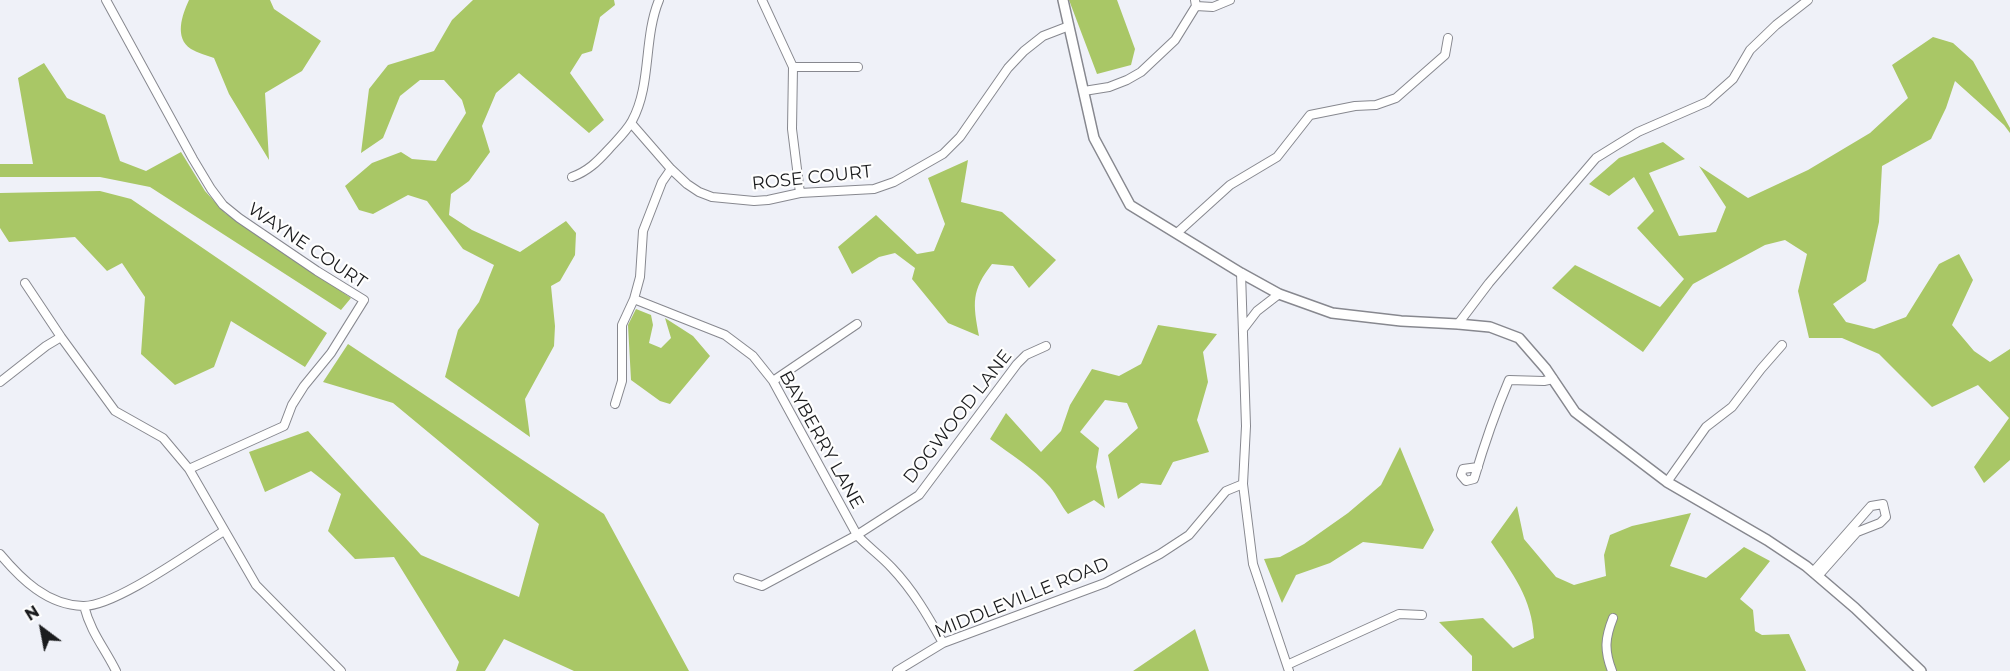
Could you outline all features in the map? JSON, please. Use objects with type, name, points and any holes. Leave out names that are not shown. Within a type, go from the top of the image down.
[{"type":"main road","points":[[1063,0],[1094,138],[1130,204],[1279,294],[1332,313],[1401,321],[1490,327],[1519,338],[1575,412],[1667,482],[1767,540],[1816,574],[1921,671]]},
{"type":"street","name":"WAYNE COURT","points":[[106,0],[193,159],[223,205],[238,218],[363,300],[331,353],[298,396],[284,426],[189,469]]},
{"type":"street","points":[[572,177],[586,172],[631,123],[639,105],[650,32],[659,0]]},
{"type":"street","points":[[762,0],[793,67],[792,129],[800,193]]},
{"type":"street","points":[[1084,91],[1109,87],[1141,72],[1175,40],[1195,3],[1213,7],[1230,0]]},
{"type":"street","points":[[1458,324],[1596,158],[1638,132],[1707,102],[1733,79],[1750,50],[1808,0]]},
{"type":"street","name":"ROSE COURT","points":[[631,123],[687,184],[712,197],[754,201],[800,193],[874,189],[894,182],[943,154],[960,137],[1008,68],[1024,51],[1043,36],[1069,26]]},
{"type":"street","points":[[1177,233],[1230,185],[1276,156],[1310,116],[1355,106],[1376,105],[1396,98],[1445,55],[1448,38]]},
{"type":"street","points":[[793,67],[858,67]]},
{"type":"street","points":[[615,404],[622,381],[622,326],[634,299],[640,277],[643,231],[662,182],[671,169]]},
{"type":"street","points":[[1241,273],[1246,426],[1243,484],[1253,564],[1288,668],[1399,614],[1422,615]]},
{"type":"street","points":[[25,283],[115,411],[163,438],[189,469],[256,585],[341,671]]},
{"type":"street","points":[[1244,328],[1257,311],[1279,294]]},
{"type":"street","name":"BAYBERRY LANE","points":[[634,299],[725,335],[753,356],[773,381],[857,535],[891,567],[912,592],[943,643]]},
{"type":"street","points":[[773,381],[857,324]]},
{"type":"street","points":[[0,382],[61,337]]},
{"type":"street","points":[[1667,482],[1706,427],[1732,407],[1782,345]]},
{"type":"street","name":"DOGWOOD LANE","points":[[738,578],[762,586],[857,535],[919,495],[1017,364],[1026,355],[1046,346]]},
{"type":"street","points":[[1478,467],[1491,424],[1509,380],[1544,381],[1552,379]]},
{"type":"street","name":"MIDDLEVILLE ROAD","points":[[897,671],[943,643],[1106,583],[1160,554],[1190,535],[1226,491],[1243,484]]},
{"type":"street","points":[[1883,504],[1886,517],[1880,523],[1857,532],[1816,574],[1871,506],[1883,504]]},
{"type":"street","points":[[0,554],[33,588],[47,596],[84,606],[105,601],[126,592],[224,531]]},
{"type":"street","points":[[84,606],[92,631],[116,671]]},
{"type":"street","points":[[1612,671],[1608,659],[1606,637],[1613,618]]},
{"type":"green space","points":[[189,0],[270,0],[274,9],[321,41],[302,71],[265,93],[269,160],[229,94],[214,58],[191,49],[183,39],[182,19]]},
{"type":"green space","points":[[473,0],[614,0],[615,5],[600,17],[592,51],[582,54],[570,73],[604,120],[589,133],[519,73],[496,93],[482,126],[490,152],[469,181],[451,194],[449,215],[472,230],[520,252],[566,221],[576,233],[575,255],[560,281],[551,286],[555,326],[554,346],[525,399],[530,437],[445,377],[458,330],[479,302],[494,265],[463,249],[427,201],[408,195],[373,214],[359,210],[345,186],[372,163],[401,152],[412,159],[436,161],[466,113],[462,100],[444,80],[420,80],[400,96],[383,138],[361,153],[369,89],[388,65],[434,51],[452,20]]},
{"type":"green space","points":[[1069,0],[1117,0],[1135,49],[1131,65],[1097,74]]},
{"type":"green space","points":[[1933,37],[1953,43],[1973,61],[2010,128],[2010,133],[1955,81],[1946,108],[1931,139],[1882,166],[1879,222],[1866,281],[1833,304],[1846,322],[1874,329],[1906,317],[1939,264],[1959,254],[1973,280],[1952,325],[1974,351],[1990,362],[2010,349],[2010,460],[1984,483],[1974,467],[2009,418],[1978,385],[1932,407],[1879,354],[1842,338],[1809,338],[1798,291],[1807,254],[1785,240],[1765,245],[1693,284],[1643,352],[1552,288],[1575,265],[1660,307],[1684,279],[1637,228],[1654,211],[1634,177],[1609,196],[1589,184],[1619,158],[1663,142],[1685,159],[1649,173],[1679,236],[1716,232],[1726,207],[1699,166],[1748,198],[1808,170],[1870,133],[1908,98],[1892,65]]},
{"type":"green space","points":[[44,63],[67,98],[105,115],[120,161],[146,171],[181,152],[205,191],[225,213],[351,298],[341,310],[150,187],[100,177],[0,177],[0,164],[33,164],[18,78]]},
{"type":"green space","points":[[968,160],[961,202],[1002,212],[1056,260],[1029,288],[1013,266],[992,264],[980,282],[975,298],[979,336],[948,323],[912,279],[915,268],[895,253],[879,257],[852,274],[838,247],[876,215],[917,254],[934,251],[945,224],[928,178]]},
{"type":"green space","points":[[100,191],[131,199],[327,333],[305,367],[231,321],[214,367],[175,385],[141,354],[145,297],[122,263],[107,271],[75,237],[9,242],[0,228],[0,193]]},
{"type":"green space","points":[[636,309],[651,315],[653,325],[649,343],[661,348],[671,338],[665,318],[693,336],[710,356],[670,404],[660,401],[631,380],[628,325]]},
{"type":"green space","points":[[1158,325],[1217,334],[1203,352],[1208,382],[1197,420],[1209,452],[1173,462],[1161,485],[1141,483],[1118,499],[1108,455],[1138,428],[1127,403],[1105,400],[1080,432],[1099,448],[1096,467],[1105,508],[1094,500],[1068,514],[1043,480],[990,439],[1006,413],[1041,452],[1061,431],[1070,405],[1092,369],[1119,376],[1141,364]]},
{"type":"green space","points":[[348,344],[604,514],[689,671],[574,671],[504,639],[485,671],[456,671],[459,662],[394,557],[355,559],[328,531],[341,494],[311,471],[265,492],[249,452],[308,431],[421,555],[519,597],[539,524],[393,403],[323,382]]},
{"type":"green space","points":[[1400,447],[1434,530],[1423,549],[1363,542],[1330,563],[1296,575],[1282,603],[1264,559],[1280,557],[1304,544],[1348,513],[1381,485]]},
{"type":"green space","points":[[1517,506],[1524,539],[1556,577],[1574,585],[1606,576],[1604,555],[1610,535],[1632,526],[1691,513],[1670,566],[1706,578],[1744,547],[1770,561],[1740,599],[1753,610],[1755,631],[1762,635],[1789,634],[1806,671],[1472,671],[1472,656],[1439,622],[1483,618],[1513,648],[1534,638],[1530,611],[1525,598],[1514,576],[1491,542]]},
{"type":"green space","points":[[1195,629],[1209,671],[1133,671]]}]
